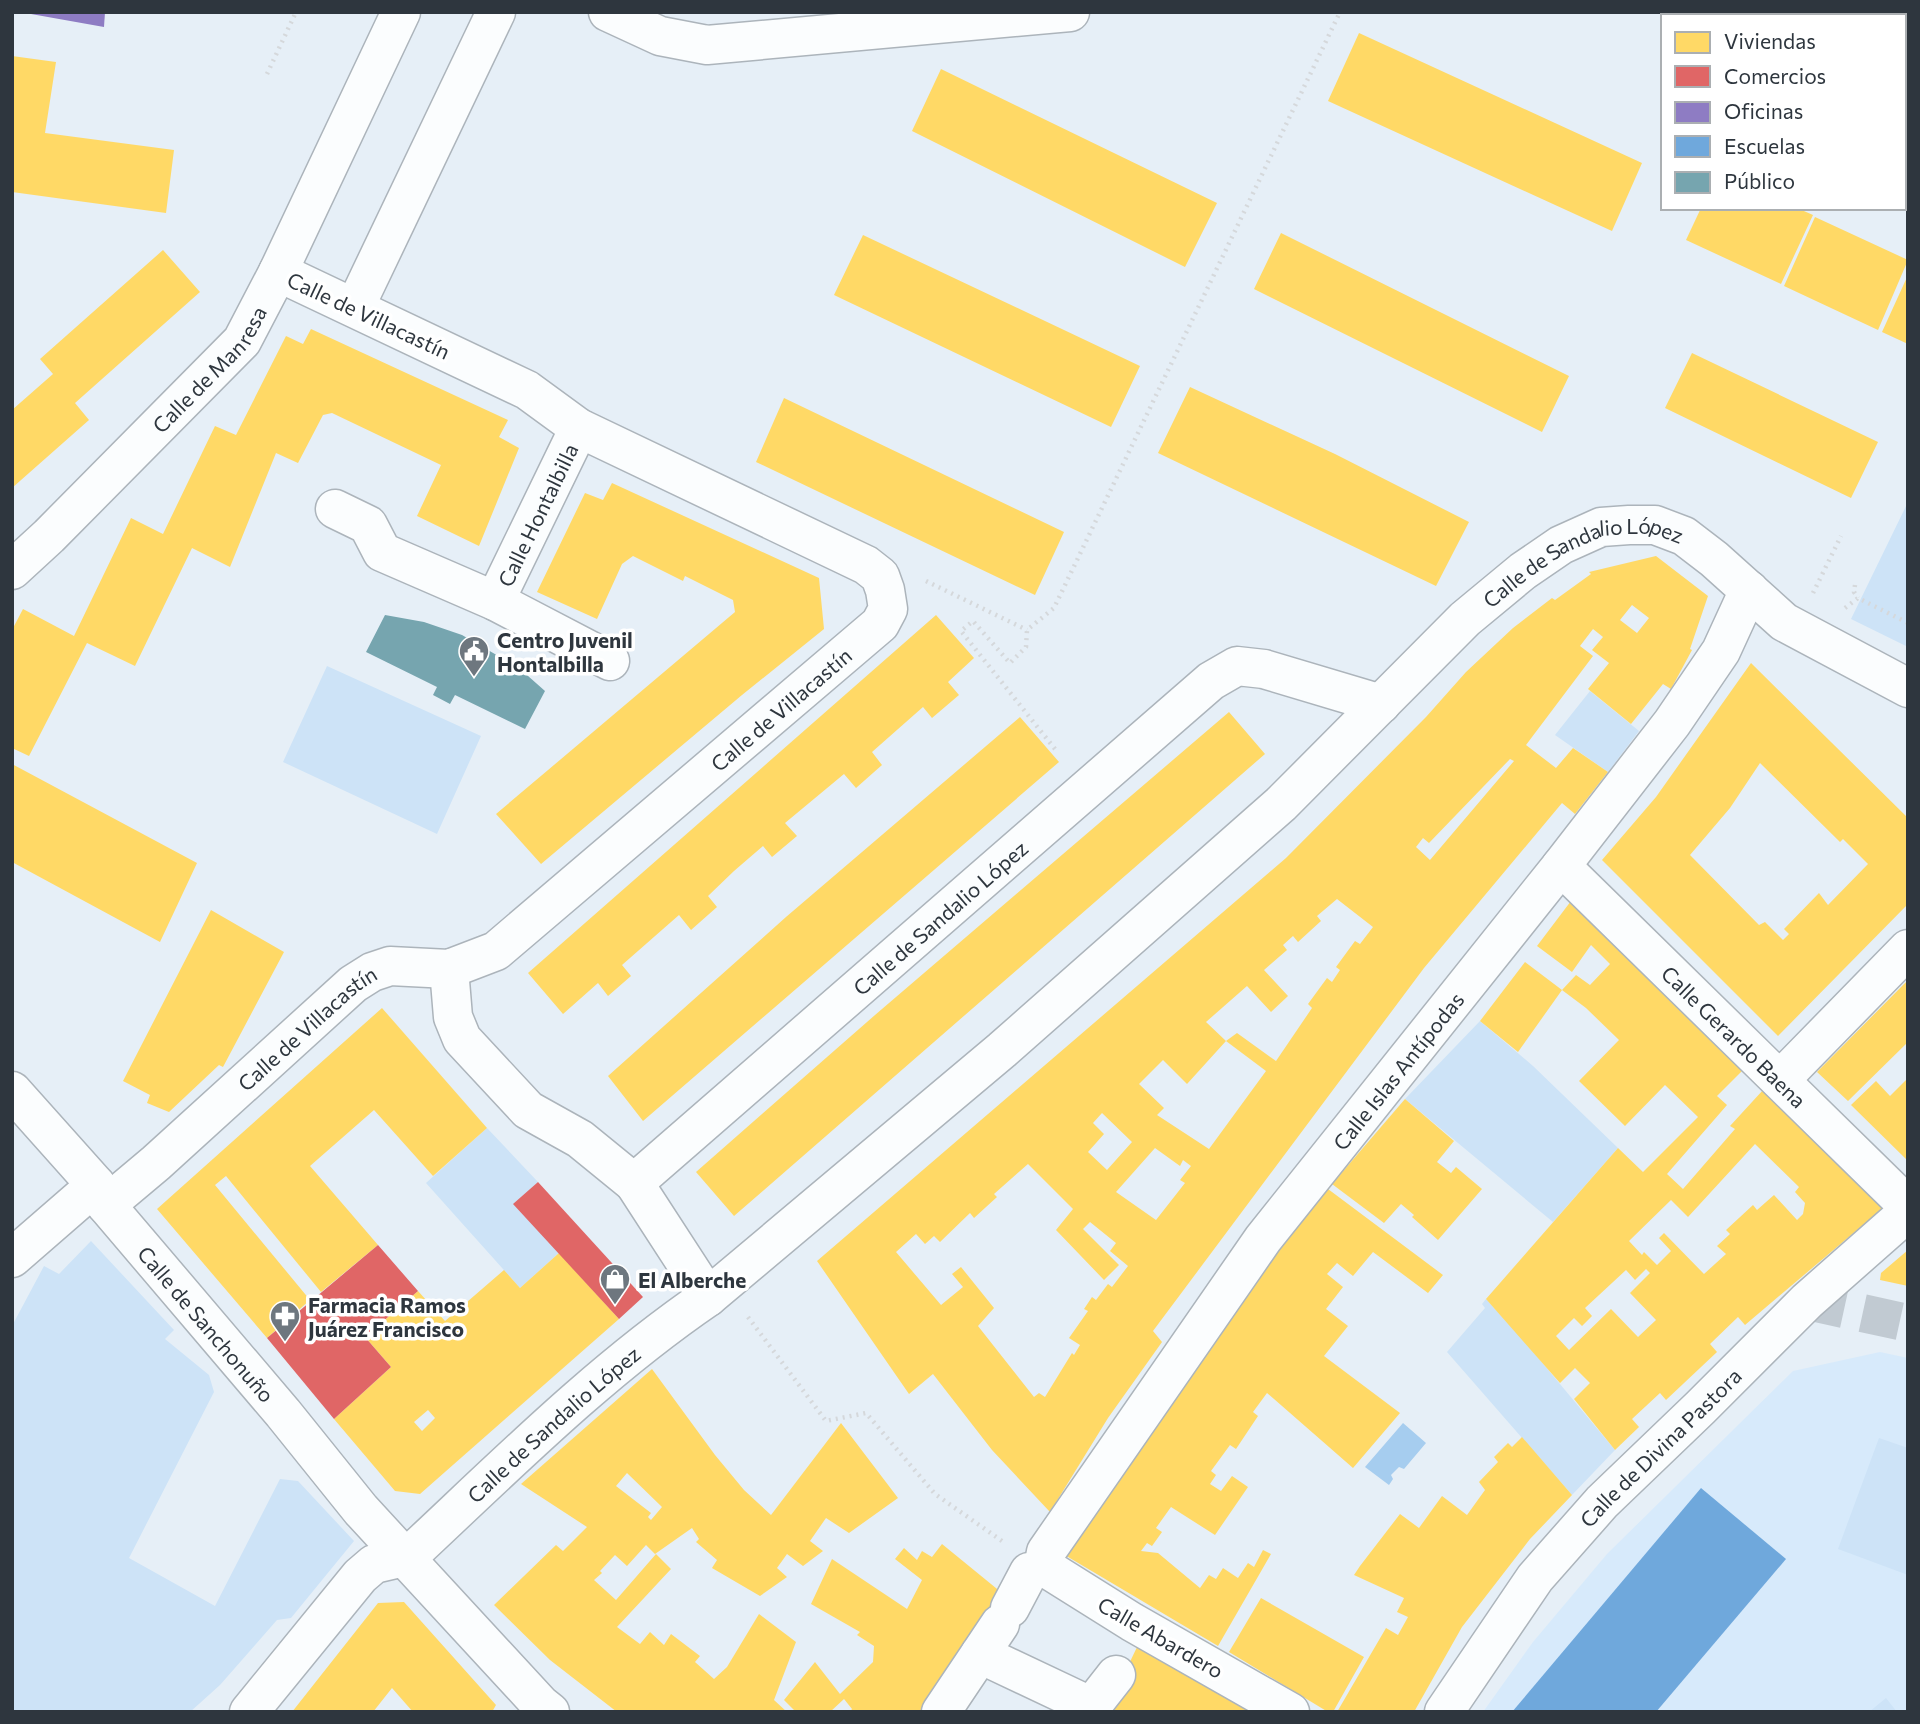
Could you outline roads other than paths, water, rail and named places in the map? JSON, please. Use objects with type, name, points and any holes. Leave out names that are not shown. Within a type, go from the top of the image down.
[{"type":"street","name":"Calle de Manresa","points":[[12,570],[242,341],[278,272],[401,12]]},
{"type":"street","points":[[355,307],[496,12]]},
{"type":"street","points":[[608,12],[660,36],[707,45],[824,24],[1070,12]]},
{"type":"street","name":"Calle de Villacastín","points":[[12,1258],[101,1195],[156,1163],[353,984],[372,972],[390,966],[449,969],[496,951],[880,624],[888,609],[880,576],[866,565],[579,428],[527,390],[278,272]]},
{"type":"street","name":"Calle Hontalbilla","points":[[495,601],[579,428]]},
{"type":"street","name":"Calle Hontalbilla","points":[[335,509],[368,525],[382,552],[495,601],[610,661]]},
{"type":"street","name":"Calle de Sandalio López","points":[[404,1557],[414,1551],[610,1373],[675,1319],[708,1297],[1033,1023],[1281,804],[1465,619],[1522,571],[1561,545],[1601,527],[1655,525],[1684,536],[1799,631],[1908,688]]},
{"type":"street","name":"Calle Islas Antípodas","points":[[941,1712],[1037,1562],[1263,1239],[1672,723],[1721,651],[1749,590]]},
{"type":"street","name":"Calle de Sandalio López","points":[[634,1183],[1211,681],[1237,666],[1264,669],[1381,704]]},
{"type":"street","name":"Calle Gerardo Baena","points":[[1561,866],[1908,1206]]},
{"type":"street","points":[[1780,1080],[1908,949]]},
{"type":"street","points":[[449,969],[453,1017],[462,1039],[528,1110],[580,1139],[634,1183],[708,1297]]},
{"type":"street","name":"Calle de Sanchonuño","points":[[12,1091],[283,1413],[361,1510],[542,1709]]},
{"type":"street","name":"Calle de Divina Pastora","points":[[1444,1712],[1535,1578],[1602,1502],[1807,1301],[1908,1212]]},
{"type":"street","points":[[249,1712],[360,1576],[374,1564],[404,1557]]},
{"type":"street","name":"Calle Abardero","points":[[1037,1562],[1044,1563],[1049,1570],[1132,1622],[1290,1712]]},
{"type":"street","points":[[996,1629],[1089,1709],[1116,1675]]},
{"type":"water","points":[[1403,1423],[1426,1443],[1404,1469],[1399,1467],[1391,1475],[1393,1479],[1389,1485],[1365,1467]]},
{"type":"tunnel","points":[[1807,1301],[1908,1323]]},
{"type":"place","name":"Centro Juvenil Hontalbilla","points":[[474,678]]},
{"type":"place","name":"El Alberche","points":[[615,1306]]},
{"type":"place","name":"Farmacia Ramos Juárez Francisco","points":[[285,1343]]}]
